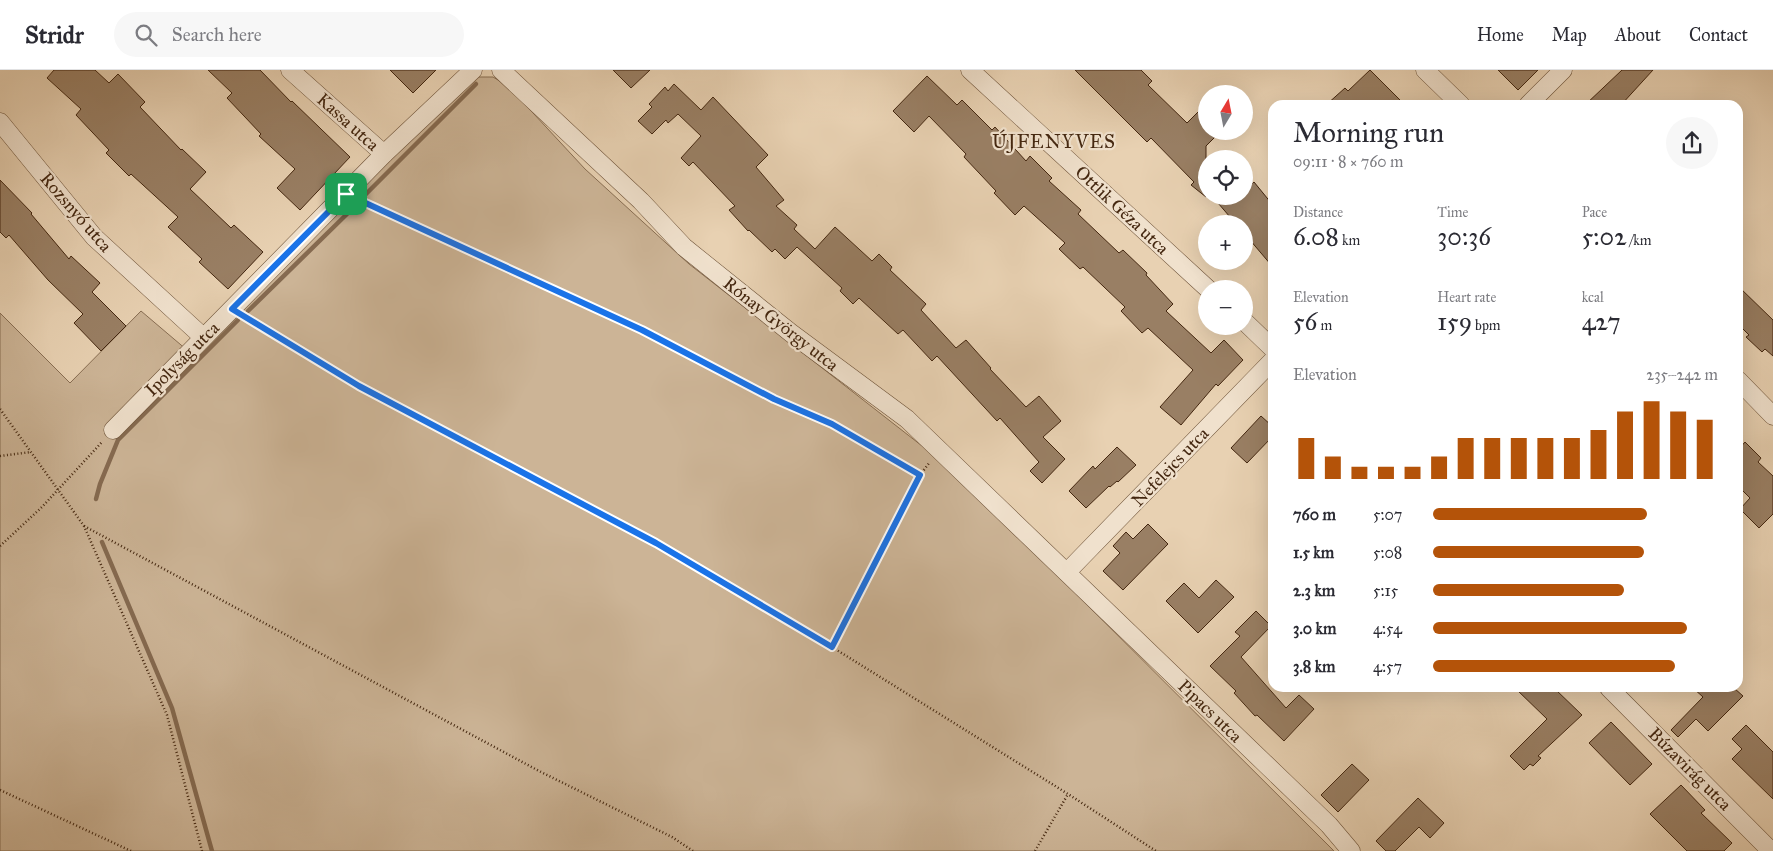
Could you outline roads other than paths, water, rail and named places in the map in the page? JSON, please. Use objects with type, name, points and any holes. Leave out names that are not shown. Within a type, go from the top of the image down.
[{"type":"street","name":"Kassa utca","points":[[290,70],[384,154]]},
{"type":"street","name":"Ipolyság utca","points":[[113,430],[384,154],[473,70]]},
{"type":"street","name":"Rónay György utca","points":[[501,70],[640,201],[684,247],[791,333],[907,419],[1067,572]]},
{"type":"street","name":"Ottlik Géza utca","points":[[970,70],[1198,280]]},
{"type":"street","points":[[1424,70],[1456,100]]},
{"type":"street","points":[[1533,100],[1562,70]]},
{"type":"street","name":"Rozsnyó utca","points":[[0,122],[94,237],[204,337]]},
{"type":"street","points":[[1253,330],[1268,344]]},
{"type":"street","name":"Nefelejcs utca","points":[[1067,572],[1268,365]]},
{"type":"street","points":[[1743,385],[1773,416]]},
{"type":"street","name":"Pipacs utca","points":[[1067,572],[1322,818],[1351,851]]},
{"type":"street","name":"Búzavirág utca","points":[[1613,692],[1771,851]]},
{"type":"waterway","points":[[364,196],[476,84]]},
{"type":"waterway","points":[[248,311],[349,212]]},
{"type":"waterway","points":[[96,499],[118,440],[238,320]]},
{"type":"waterway","points":[[102,542],[172,708],[212,851]]},
{"type":"district","name":"ÚJFENYVES","points":[[1054,141]]}]
